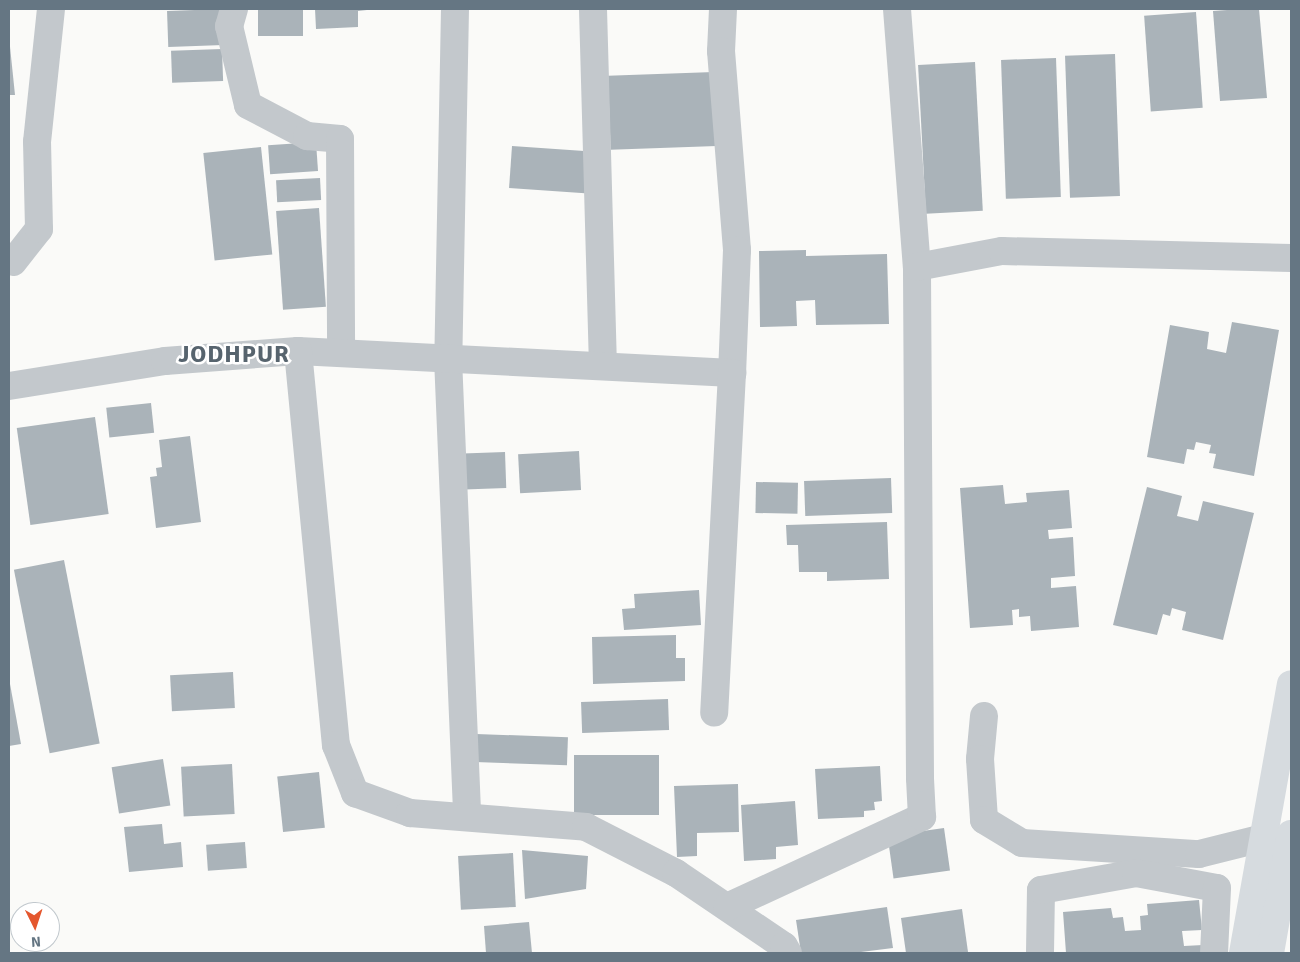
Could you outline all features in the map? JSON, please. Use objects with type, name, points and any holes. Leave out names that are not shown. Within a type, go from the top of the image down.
[{"type":"main road","points":[[1243,953],[1291,684]]},
{"type":"main road","points":[[1270,953],[1286,899],[1291,834]]},
{"type":"street","points":[[10,264],[39,229],[37,142],[51,9]]},
{"type":"street","points":[[234,9],[229,26],[248,105],[307,136],[340,139],[341,352]]},
{"type":"street","points":[[455,9],[448,358],[467,817]]},
{"type":"street","points":[[593,9],[602,366]]},
{"type":"street","points":[[714,713],[737,250],[721,51],[723,9]]},
{"type":"street","points":[[727,907],[922,817],[920,768],[917,267],[897,9]]},
{"type":"street","points":[[917,267],[1002,251],[1291,258]]},
{"type":"street","points":[[298,351],[336,745],[355,793],[410,813],[586,827],[676,873],[784,946],[788,953]]},
{"type":"street","points":[[9,386],[165,361],[298,351],[732,373]]},
{"type":"street","points":[[984,716],[980,759],[984,820],[1022,843],[1199,854],[1264,838]]},
{"type":"street","points":[[1040,953],[1041,890],[1136,873],[1217,888],[1214,953]]},
{"type":"building","points":[[222,9],[223,45],[168,47],[167,11]]},
{"type":"building","points":[[258,9],[303,9],[303,36],[258,36]]},
{"type":"building","points":[[315,9],[367,10],[358,11],[358,27],[316,29]]},
{"type":"building","points":[[1259,9],[1267,98],[1220,101],[1213,11]]},
{"type":"building","points":[[1196,12],[1203,108],[1151,111],[1144,16]]},
{"type":"building","points":[[9,37],[15,95],[9,95]]},
{"type":"building","points":[[222,49],[223,81],[172,83],[171,51]]},
{"type":"building","points":[[1115,54],[1120,196],[1070,198],[1065,56]]},
{"type":"building","points":[[1056,58],[1061,197],[1006,199],[1001,60]]},
{"type":"building","points":[[975,62],[983,211],[926,214],[918,65]]},
{"type":"building","points":[[714,72],[717,146],[611,150],[608,76]]},
{"type":"building","points":[[316,142],[318,171],[270,174],[268,145]]},
{"type":"building","points":[[512,146],[588,151],[585,193],[509,188]]},
{"type":"building","points":[[261,147],[272,254],[215,260],[203,153]]},
{"type":"building","points":[[320,178],[321,200],[277,202],[276,180]]},
{"type":"building","points":[[319,208],[326,307],[283,310],[276,211]]},
{"type":"building","points":[[806,250],[806,256],[887,254],[889,324],[816,325],[815,300],[796,301],[797,326],[760,327],[759,251]]},
{"type":"building","points":[[1232,322],[1279,330],[1254,476],[1213,468],[1216,454],[1209,453],[1211,445],[1196,442],[1194,450],[1187,449],[1184,464],[1147,457],[1170,325],[1209,332],[1207,349],[1226,353]]},
{"type":"building","points":[[151,403],[154,433],[109,438],[106,408]]},
{"type":"building","points":[[95,417],[109,514],[30,525],[17,428]]},
{"type":"building","points":[[190,436],[201,522],[156,528],[150,477],[157,476],[156,468],[162,467],[159,440]]},
{"type":"building","points":[[579,451],[581,490],[520,493],[518,454]]},
{"type":"building","points":[[505,452],[506,488],[464,489],[463,453]]},
{"type":"building","points":[[891,478],[892,513],[805,516],[804,481]]},
{"type":"building","points":[[756,482],[798,483],[797,514],[755,513]]},
{"type":"building","points":[[1003,485],[1005,504],[1027,502],[1026,493],[1069,490],[1072,528],[1048,530],[1049,539],[1073,537],[1075,576],[1051,578],[1051,588],[1076,586],[1079,627],[1031,631],[1030,616],[1019,617],[1019,609],[1012,610],[1013,625],[970,628],[960,488]]},
{"type":"building","points":[[1147,487],[1182,496],[1177,516],[1198,521],[1203,501],[1254,513],[1223,640],[1182,630],[1186,612],[1172,608],[1170,616],[1163,614],[1157,635],[1113,625]]},
{"type":"building","points":[[887,522],[889,579],[827,581],[827,572],[799,572],[798,545],[787,545],[786,525]]},
{"type":"building","points":[[64,560],[100,744],[50,753],[14,570]]},
{"type":"building","points":[[699,590],[701,625],[624,630],[622,609],[635,608],[634,594]]},
{"type":"building","points":[[676,635],[676,658],[685,658],[685,681],[593,684],[592,637]]},
{"type":"building","points":[[233,672],[235,708],[172,711],[170,675]]},
{"type":"building","points":[[9,685],[21,744],[9,746]]},
{"type":"building","points":[[668,699],[669,730],[582,733],[581,702]]},
{"type":"building","points":[[476,734],[568,737],[567,765],[475,762]]},
{"type":"building","points":[[574,755],[659,755],[659,815],[574,815]]},
{"type":"building","points":[[163,759],[170,805],[119,814],[112,767]]},
{"type":"building","points":[[232,764],[235,814],[184,817],[181,767]]},
{"type":"building","points":[[880,766],[882,801],[874,802],[875,810],[864,811],[864,817],[818,819],[815,769]]},
{"type":"building","points":[[319,772],[325,828],[283,832],[277,776]]},
{"type":"building","points":[[738,784],[739,832],[697,833],[697,856],[677,857],[674,786]]},
{"type":"building","points":[[795,801],[798,845],[776,847],[776,859],[744,861],[741,805]]},
{"type":"building","points":[[162,824],[164,844],[181,842],[183,867],[129,872],[124,827]]},
{"type":"building","points":[[944,828],[950,871],[894,879],[888,836]]},
{"type":"building","points":[[245,842],[247,868],[208,871],[206,845]]},
{"type":"building","points":[[522,850],[588,856],[586,889],[525,899]]},
{"type":"building","points":[[513,853],[516,907],[461,910],[458,856]]},
{"type":"building","points":[[1199,900],[1202,930],[1182,931],[1184,946],[1203,945],[1204,953],[1066,953],[1063,912],[1111,908],[1113,918],[1123,917],[1125,931],[1141,930],[1140,916],[1148,915],[1147,904]]},
{"type":"building","points":[[887,907],[893,948],[853,953],[801,953],[796,920]]},
{"type":"building","points":[[962,909],[968,952],[906,953],[901,918]]},
{"type":"building","points":[[529,922],[532,953],[486,953],[484,926]]},
{"type":"district","name":"JODHPUR","points":[[234,355]]}]
